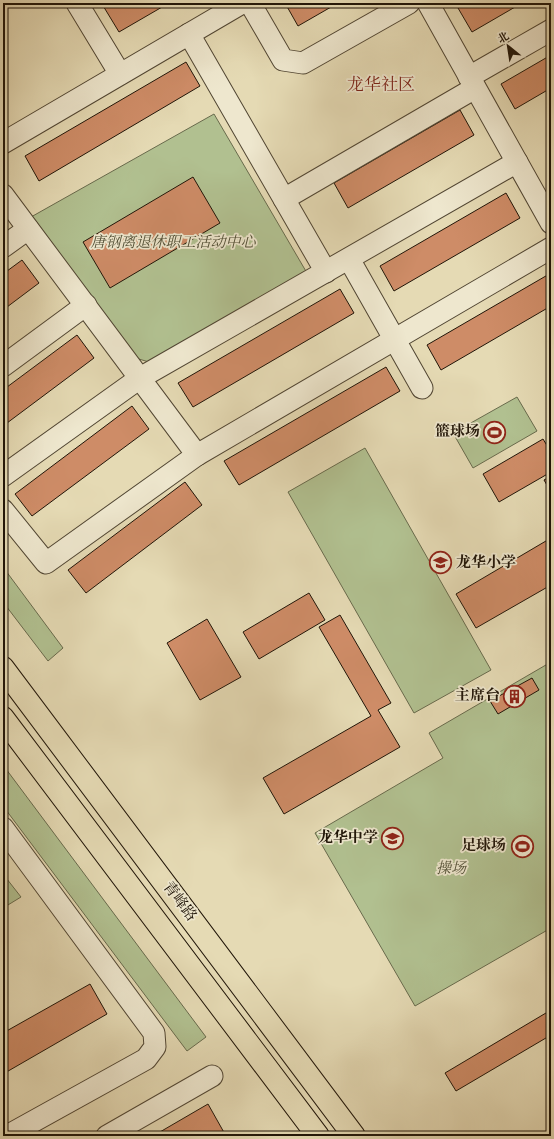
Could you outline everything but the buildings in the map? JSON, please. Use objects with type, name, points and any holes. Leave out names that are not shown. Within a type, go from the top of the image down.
[{"type":"main road","name":"青峰路","points":[[3,668],[354,1136]]},
{"type":"main road","name":"青峰路","points":[[3,718],[318,1136]]},
{"type":"street","points":[[78,3],[120,74]]},
{"type":"street","points":[[3,143],[242,3]]},
{"type":"street","points":[[250,3],[283,60],[303,63],[408,3]]},
{"type":"street","points":[[428,3],[551,223]]},
{"type":"street","points":[[284,199],[472,83],[551,30]]},
{"type":"street","points":[[189,34],[326,272]]},
{"type":"street","points":[[3,476],[140,378],[517,162]]},
{"type":"street","points":[[3,194],[197,455]]},
{"type":"street","points":[[3,247],[28,229]]},
{"type":"street","points":[[3,510],[46,563],[197,455],[551,248]]},
{"type":"street","points":[[349,259],[422,388]]},
{"type":"street","points":[[3,366],[86,305]]},
{"type":"street","points":[[3,828],[154,1033],[155,1047],[146,1058],[7,1136]]},
{"type":"street","points":[[107,1136],[212,1076]]},
{"type":"green space","name":"唐钢离退休职工活动中心","points":[[214,114],[307,273],[149,362],[132,357],[31,217]]},
{"type":"green space","name":"篮球场","points":[[517,397],[537,431],[473,468],[453,433]]},
{"type":"green space","points":[[365,448],[491,670],[414,713],[288,492]]},
{"type":"green space","points":[[3,567],[63,648],[48,661],[3,602]]},
{"type":"green space","name":"操场","points":[[551,662],[551,928],[415,1006],[315,833],[443,758],[429,733]]},
{"type":"green space","points":[[3,765],[206,1037],[187,1051],[3,806]]},
{"type":"green space","points":[[3,874],[21,897],[3,908]]},
{"type":"place","name":"篮球场","points":[[495,432]]},
{"type":"place","name":"龙华小学","points":[[440,563]]},
{"type":"place","name":"主席台","points":[[515,696]]},
{"type":"place","name":"龙华中学","points":[[393,838]]},
{"type":"place","name":"足球场","points":[[522,846]]},
{"type":"district","name":"龙华社区","points":[[381,85]]}]
